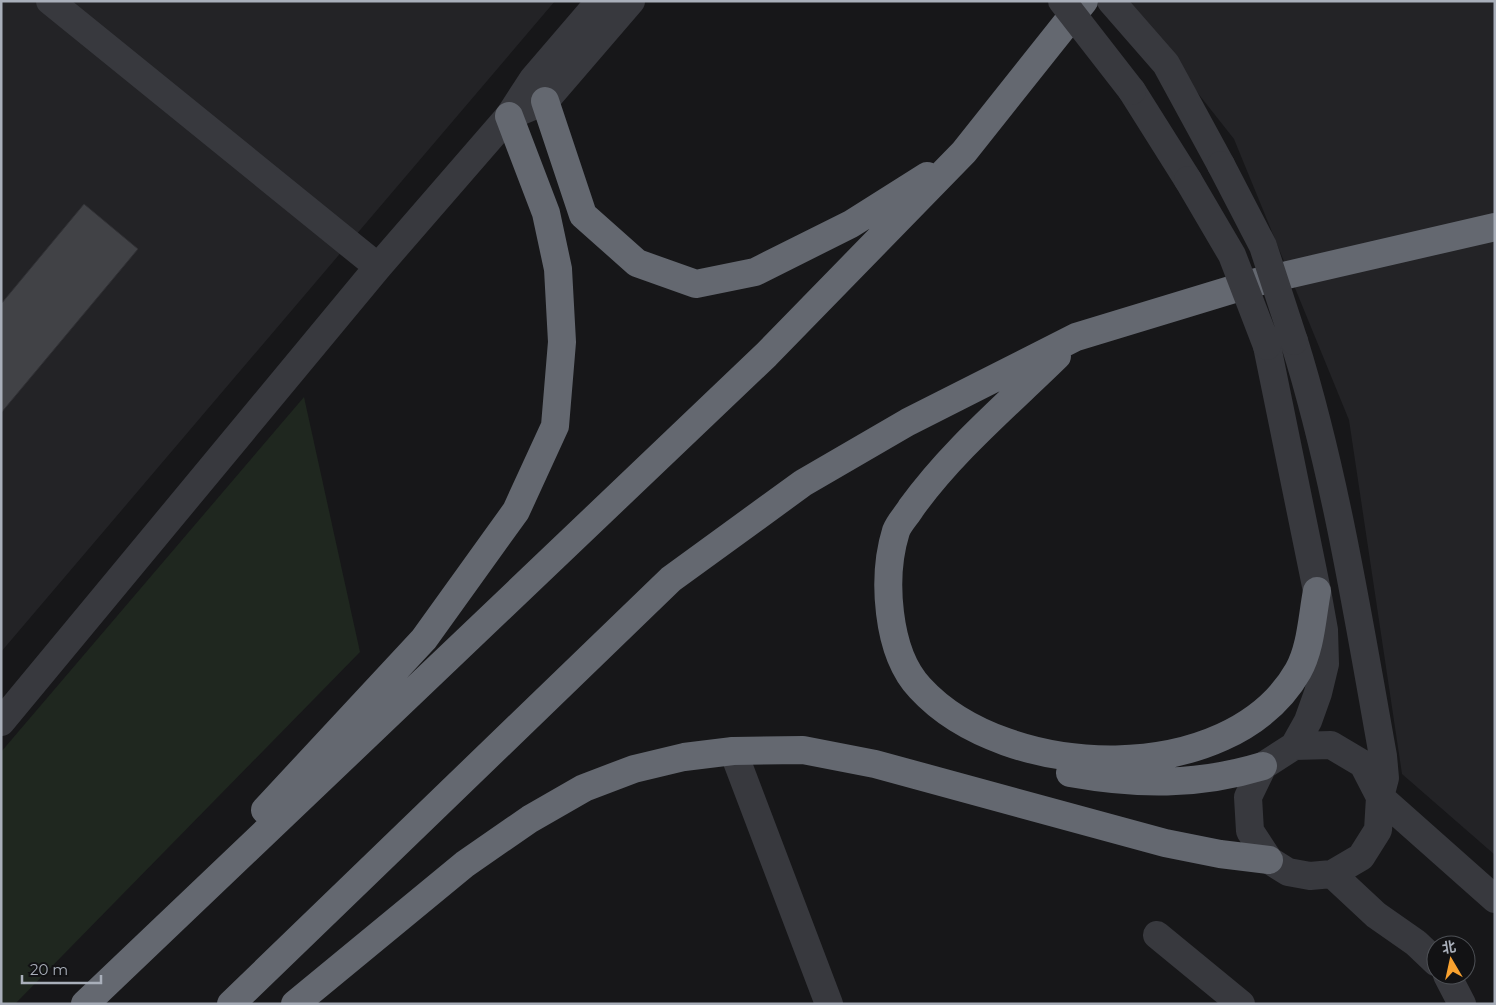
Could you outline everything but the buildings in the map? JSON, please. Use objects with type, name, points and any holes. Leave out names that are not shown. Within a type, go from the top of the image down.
[{"type":"highway","points":[[85,1004],[766,355],[964,152],[1084,1]]},
{"type":"highway","points":[[545,101],[582,215],[637,263],[696,284],[755,272],[764,268],[851,224],[964,152]]},
{"type":"highway","points":[[85,1004],[424,639],[516,511],[555,426],[562,342],[558,269],[546,213],[509,116]]},
{"type":"highway","points":[[231,1004],[671,579],[803,483],[908,422],[1076,337],[1257,282],[1495,227]]},
{"type":"highway","points":[[1076,337],[966,445],[925,490],[897,529],[889,570],[889,614],[901,657],[919,688],[946,711],[1009,750],[1063,771],[1114,781],[1194,782],[1230,776],[1263,766]]},
{"type":"highway","points":[[985,734],[1030,750],[1072,758],[1120,761],[1164,755],[1230,733],[1258,716],[1298,671],[1307,648],[1317,591]]},
{"type":"highway","points":[[295,1004],[465,864],[530,819],[584,788],[634,769],[684,757],[733,751],[804,750],[866,762],[1165,843],[1220,854],[1269,860]]},
{"type":"street","points":[[50,1],[378,267]]},
{"type":"street","points":[[1,722],[378,267],[509,116],[533,78],[600,1]]},
{"type":"street","points":[[509,116],[545,101],[631,1]]},
{"type":"street","points":[[1062,1],[1132,91],[1188,180],[1232,255],[1280,343],[1313,403],[1347,555],[1383,756],[1385,778],[1380,797],[1378,830],[1361,857],[1332,874],[1310,876],[1288,872],[1269,860],[1250,831],[1248,797],[1263,766],[1294,746],[1308,721],[1318,693],[1325,664],[1324,630],[1280,343],[1262,246],[1221,165],[1166,64],[1110,1]]},
{"type":"street","points":[[1294,746],[1331,745],[1363,764],[1380,797],[1495,899]]},
{"type":"street","points":[[733,751],[829,1004]]},
{"type":"street","points":[[1332,874],[1376,915],[1416,943],[1426,952]]},
{"type":"street","points":[[1157,935],[1240,1004]]},
{"type":"street","points":[[1452,985],[1462,1004]]},
{"type":"shaded area","points":[[1,1],[555,1],[1,652]]},
{"type":"shaded area","points":[[1125,1],[1495,1],[1495,855],[1402,774],[1349,420],[1234,139]]},
{"type":"shaded area","points":[[304,397],[360,652],[15,1004],[1,1004],[1,752]]}]
